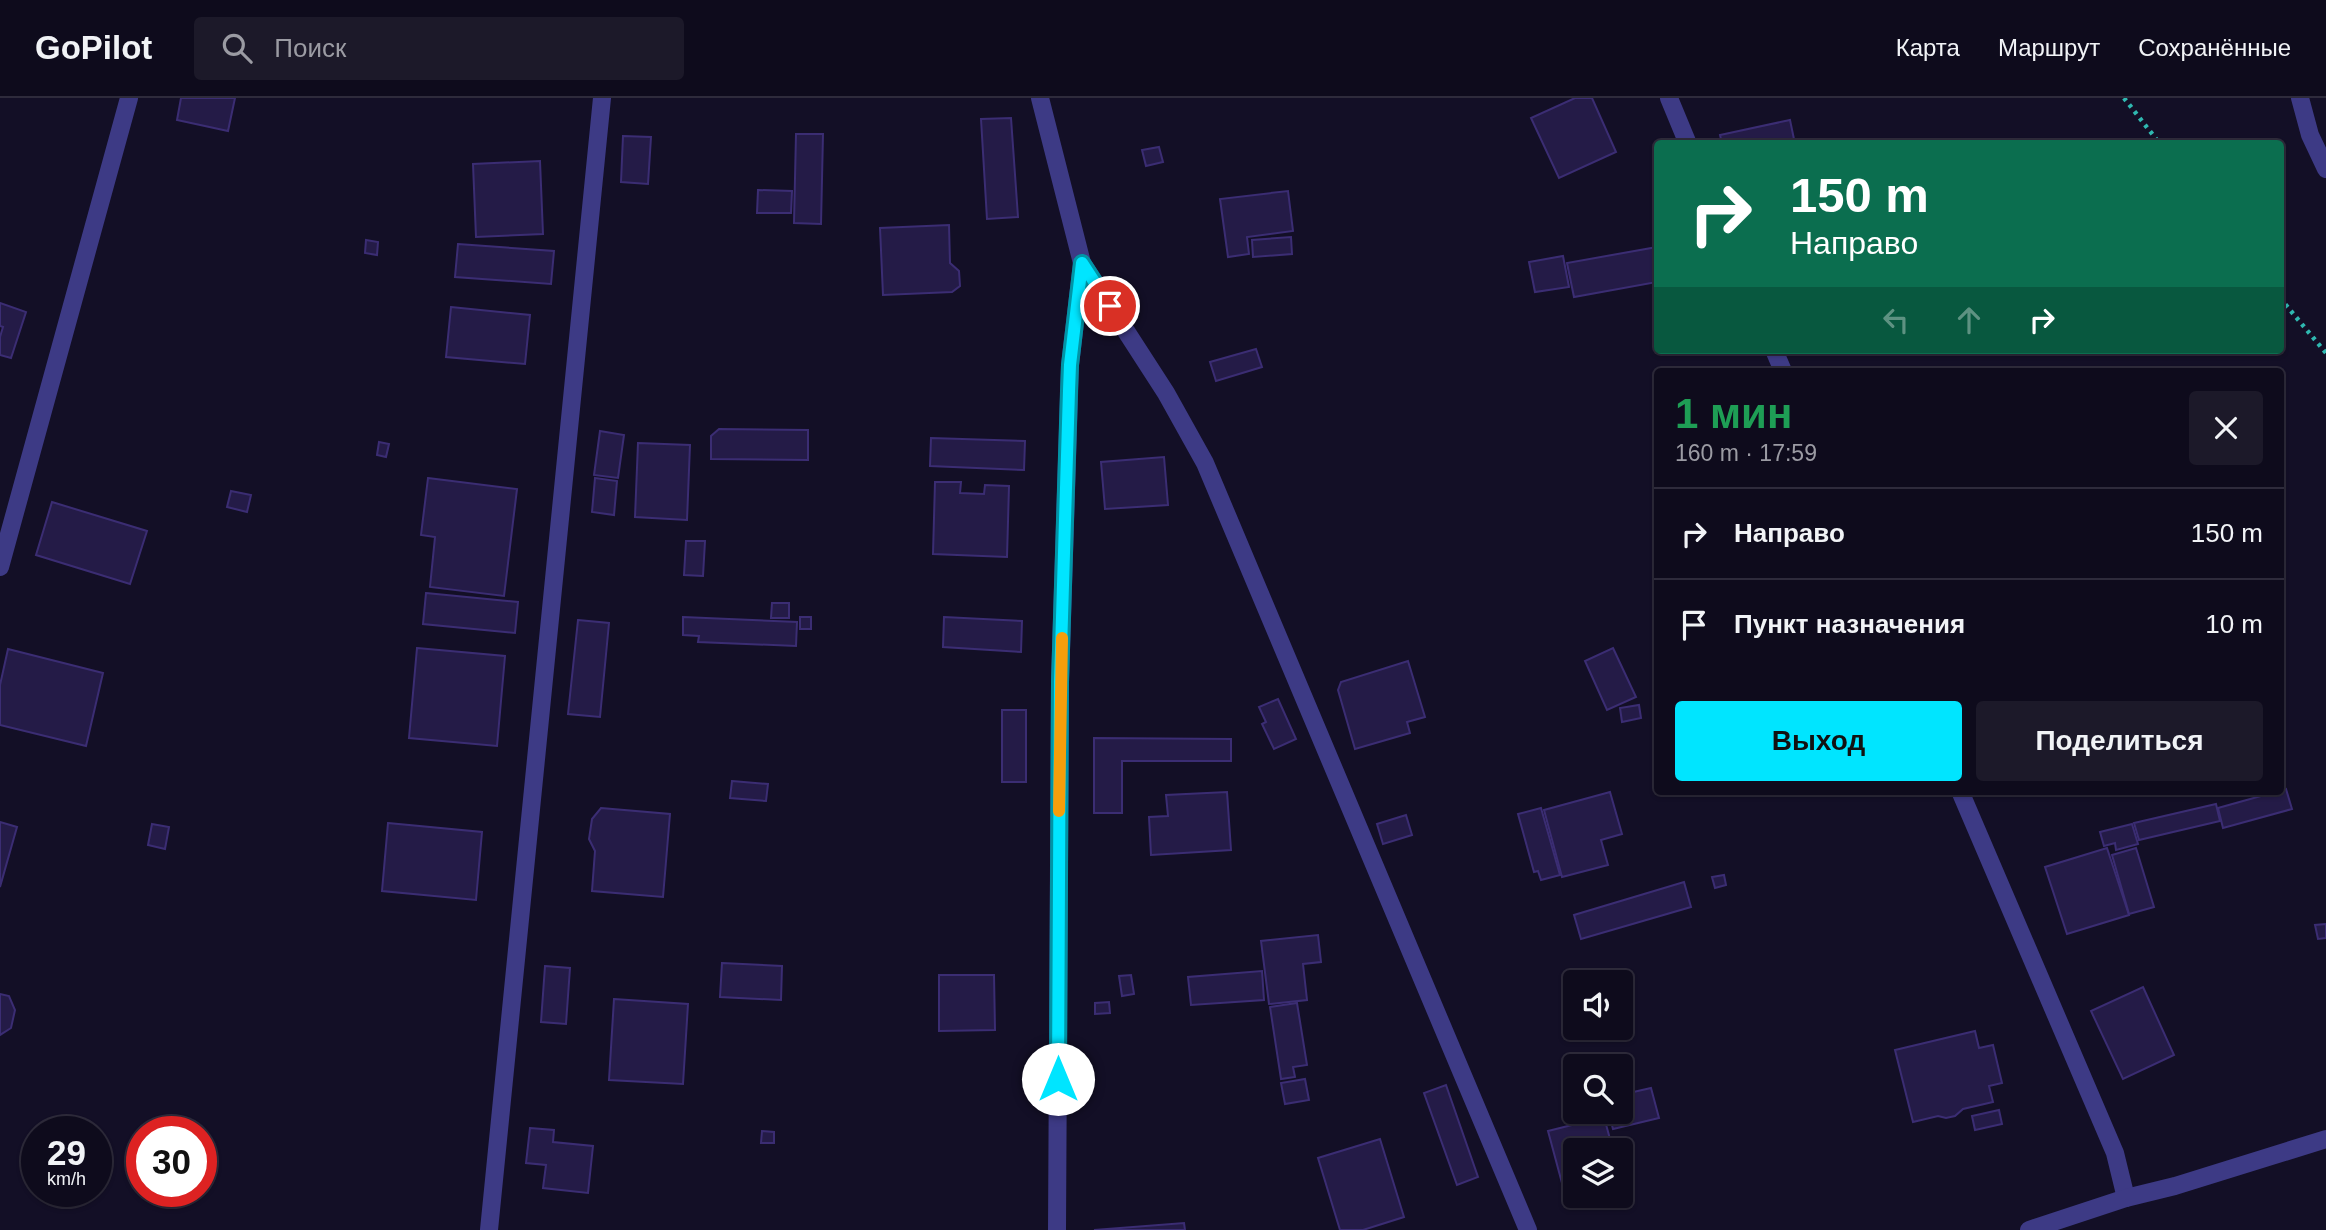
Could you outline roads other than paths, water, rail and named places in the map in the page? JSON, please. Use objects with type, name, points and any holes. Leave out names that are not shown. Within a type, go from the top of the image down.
[{"type":"street","points":[[0,566],[129,98]]},
{"type":"street","points":[[489,1230],[602,98]]},
{"type":"street","points":[[1040,98],[1082,263],[1166,393],[1205,463],[1528,1230]]},
{"type":"street","points":[[1670,98],[1686,140]]},
{"type":"street","points":[[2300,98],[2309,135],[2326,169]]},
{"type":"street","points":[[1057,1230],[1060,682],[1070,365],[1082,263]]},
{"type":"street","points":[[1961,795],[2115,1153],[2126,1198]]},
{"type":"street","points":[[2029,1230],[2126,1198],[2175,1186],[2326,1139]]}]
